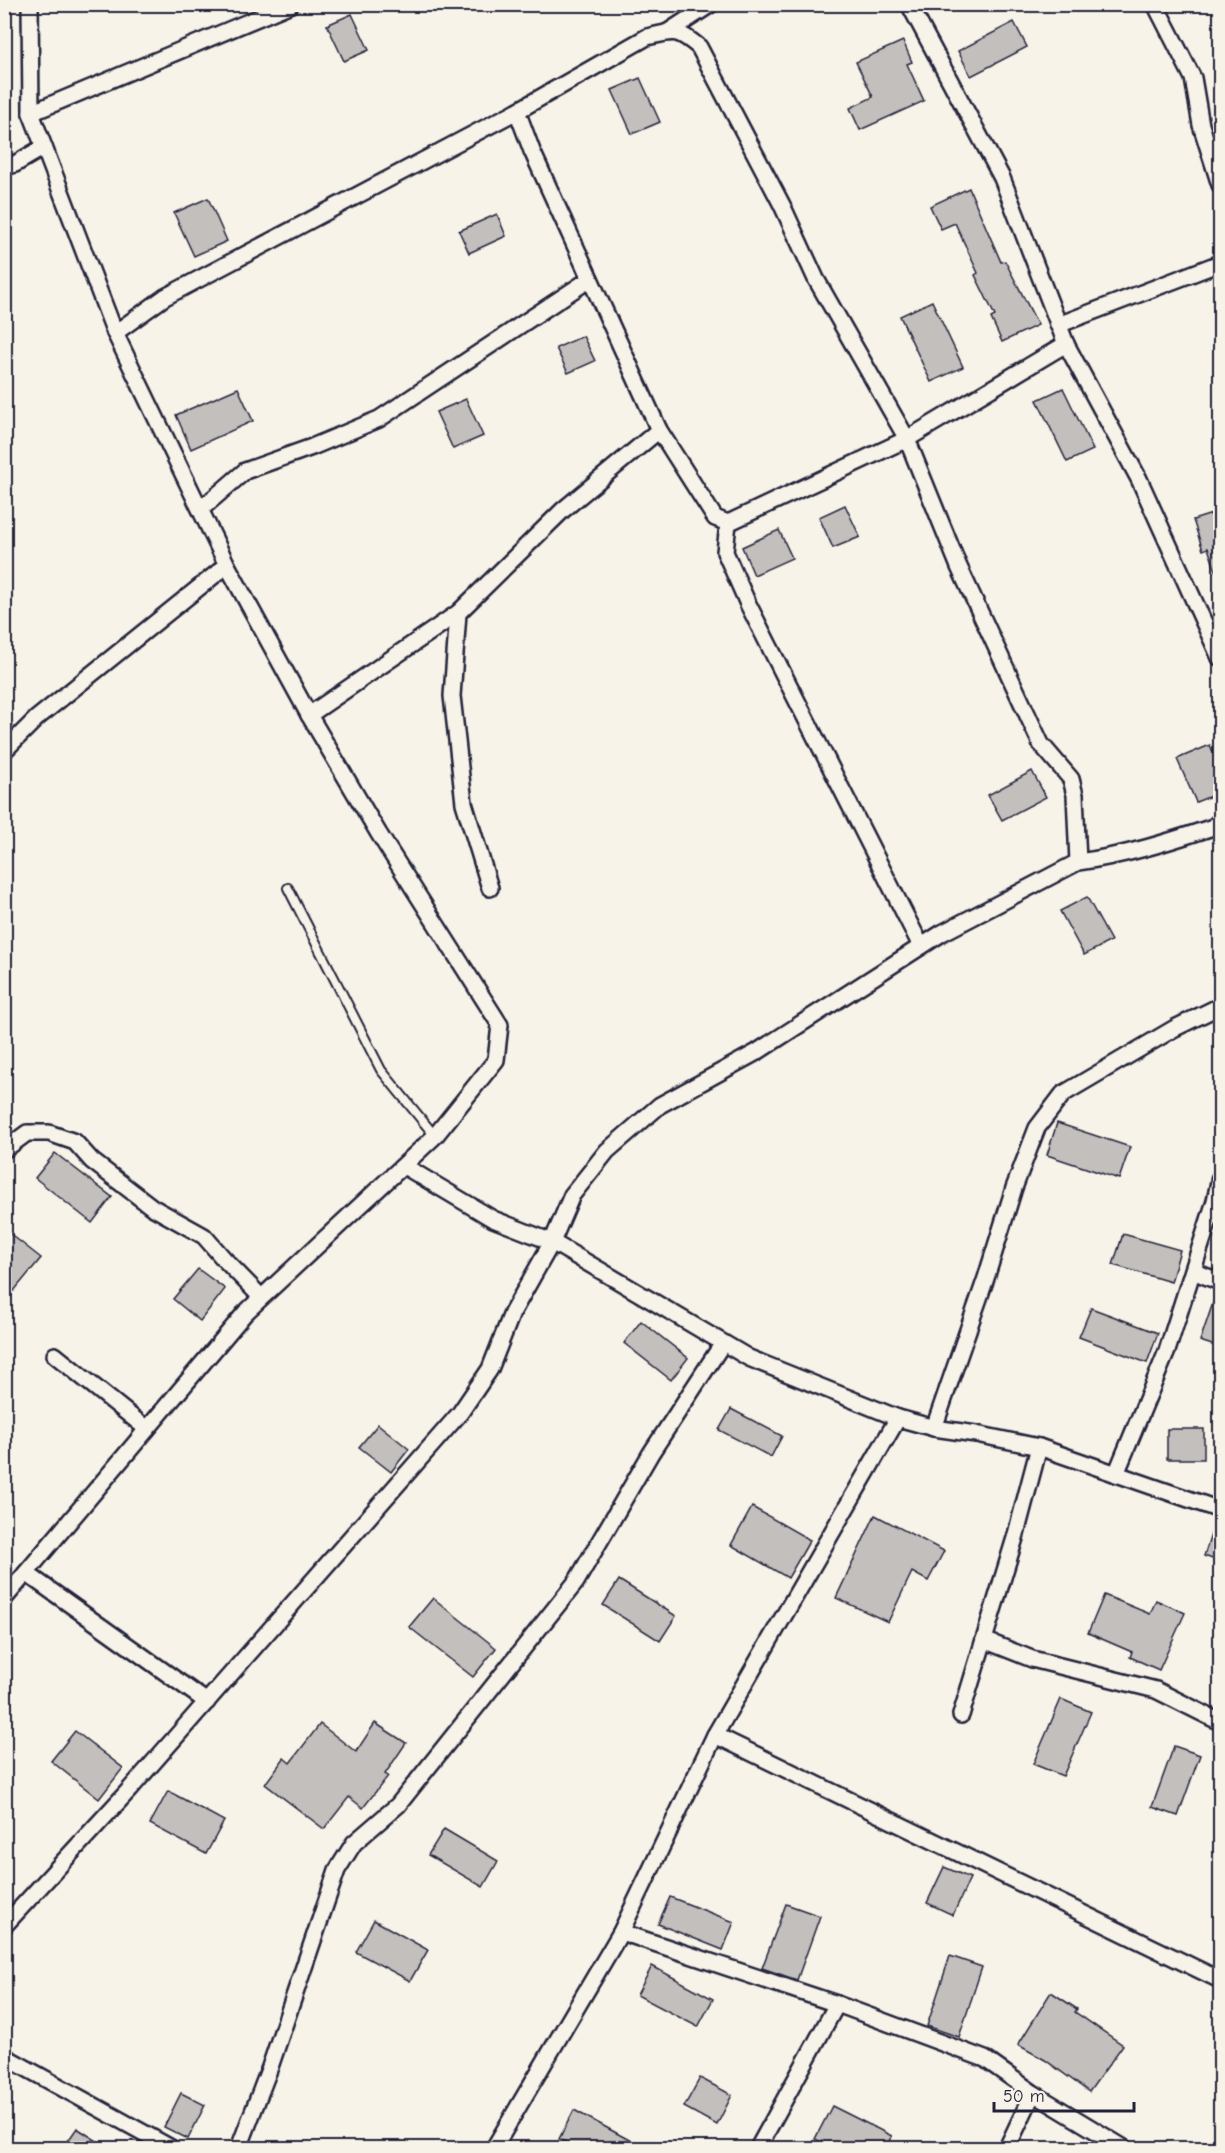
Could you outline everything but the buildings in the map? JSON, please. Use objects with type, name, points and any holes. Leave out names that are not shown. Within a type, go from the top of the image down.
[{"type":"street","points":[[4,1599],[245,1313],[435,1136],[496,1060],[500,1025],[379,834],[309,715],[227,565],[115,333],[32,113],[30,4]]},
{"type":"street","points":[[32,113],[291,4]]},
{"type":"street","points":[[668,32],[711,4]]},
{"type":"street","points":[[909,4],[1002,178],[1066,344],[1139,479],[1221,658]]},
{"type":"street","points":[[1155,4],[1193,78],[1201,125],[1221,185]]},
{"type":"street","points":[[115,333],[165,297],[517,111],[647,37],[668,32],[681,32],[699,46],[782,205],[816,279],[907,439],[959,567],[1041,744],[1071,779],[1075,795],[1078,862]]},
{"type":"street","points":[[517,111],[532,152],[659,430],[715,518],[728,523],[907,439],[1066,344]]},
{"type":"street","points":[[4,167],[15,164],[44,147]]},
{"type":"street","points":[[1058,325],[1221,263]]},
{"type":"street","points":[[201,509],[245,471],[312,447],[379,419],[590,279]]},
{"type":"street","points":[[309,715],[458,613],[563,510],[659,430]]},
{"type":"street","points":[[728,523],[725,552],[748,604],[921,946]]},
{"type":"street","points":[[4,751],[37,718],[227,565]]},
{"type":"street","points":[[458,613],[452,696],[464,803],[490,888]]},
{"type":"street","points":[[4,1926],[207,1702],[460,1413],[490,1369],[512,1313],[552,1242],[572,1195],[607,1151],[660,1105],[757,1052],[942,933],[1078,862],[1145,849],[1212,827],[1221,821]]},
{"type":"street","points":[[934,1428],[986,1278],[1014,1188],[1037,1128],[1063,1094],[1175,1028],[1221,1006]]},
{"type":"street","points":[[4,1150],[27,1133],[49,1133],[75,1142],[92,1161],[152,1207],[204,1236],[261,1297]]},
{"type":"street","points":[[404,1166],[492,1219],[552,1242],[749,1358],[898,1418],[934,1428],[1039,1447],[1221,1510]]},
{"type":"street","points":[[1116,1474],[1167,1351],[1221,1177]]},
{"type":"street","points":[[1193,1271],[1221,1282]]},
{"type":"street","points":[[239,2148],[270,2067],[337,1870],[354,1843],[398,1805],[576,1582],[651,1453],[723,1343]]},
{"type":"street","points":[[55,1355],[147,1429]]},
{"type":"street","points":[[494,2148],[621,1932],[716,1736],[898,1418]]},
{"type":"street","points":[[961,1714],[1015,1538],[1039,1447]]},
{"type":"street","points":[[26,1573],[207,1702]]},
{"type":"street","points":[[984,1640],[1032,1659],[1156,1690],[1221,1722]]},
{"type":"street","points":[[716,1736],[1221,1980]]},
{"type":"street","points":[[621,1932],[837,2004],[985,2059],[1033,2093],[1124,2148]]},
{"type":"street","points":[[758,2148],[837,2004]]},
{"type":"street","points":[[4,2056],[171,2148]]},
{"type":"street","points":[[1006,2148],[1033,2093]]},
{"type":"lane","points":[[288,888],[381,1070],[435,1136]]}]
